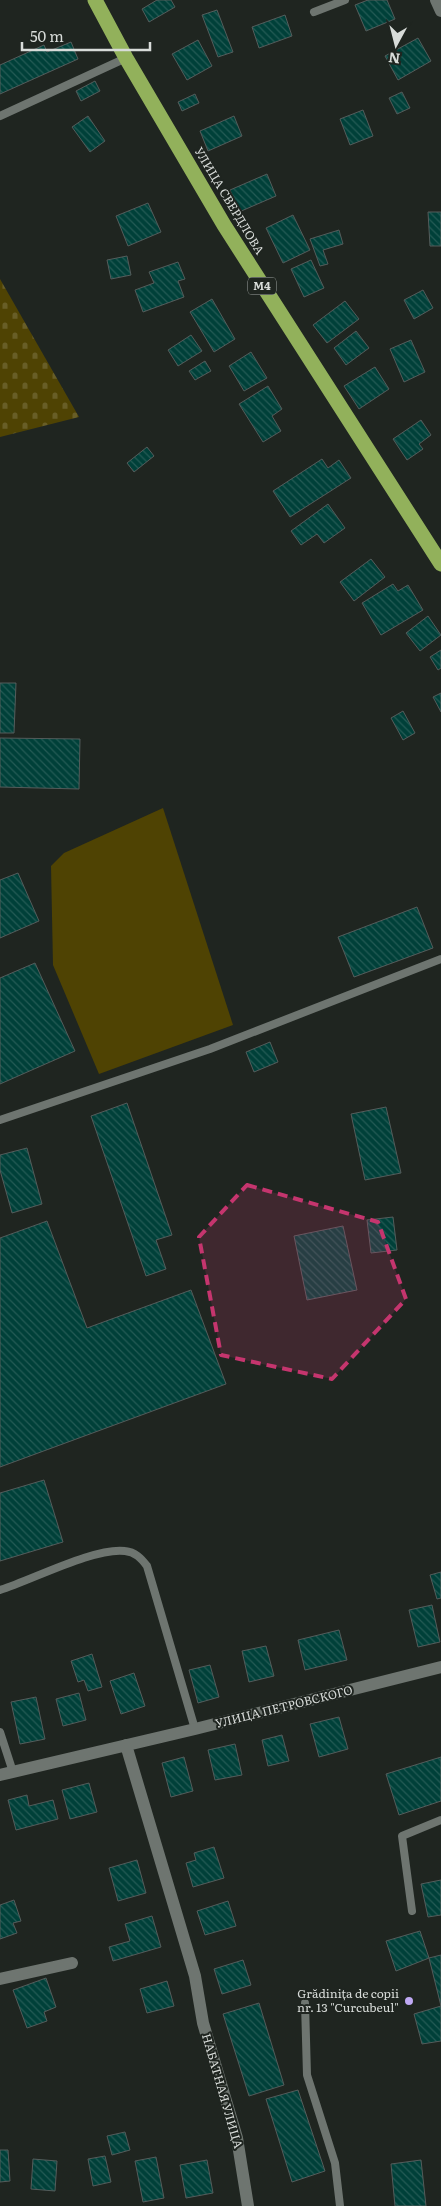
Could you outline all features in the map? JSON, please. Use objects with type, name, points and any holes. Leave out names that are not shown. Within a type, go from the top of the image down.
[{"type":"highway","name":"УЛИЦА СВЕРДЛОВА","points":[[95,0],[126,58],[224,224],[441,564]]},
{"type":"street","points":[[436,0],[441,11]]},
{"type":"street","name":"УЛИЦА ПЕТРОВСКОГО","points":[[0,1776],[441,1667]]},
{"type":"street","name":"НАБАТНАЯ УЛИЦА","points":[[126,1744],[195,1976],[203,2023],[237,2138],[248,2206]]},
{"type":"street","points":[[0,1979],[72,1963]]},
{"type":"lane","points":[[314,12],[346,0]]},
{"type":"lane","points":[[0,116],[126,58]]},
{"type":"lane","points":[[0,1120],[210,1048],[441,959]]},
{"type":"lane","points":[[0,1590],[113,1550],[127,1551],[139,1556],[147,1566],[194,1729]]},
{"type":"lane","points":[[0,1732],[13,1772]]},
{"type":"lane","points":[[412,1911],[402,1836],[441,1820]]},
{"type":"lane","points":[[305,2003],[306,2075],[335,2163],[340,2206]]},
{"type":"highlighted area","points":[[247,1185],[378,1222],[406,1299],[332,1379],[221,1355],[199,1237]]},
{"type":"green space","points":[[0,279],[79,417],[0,437]]},
{"type":"green space","points":[[163,808],[233,1025],[99,1074],[53,965],[51,866],[64,853]]},
{"type":"building","points":[[157,0],[171,0],[175,7],[149,22],[142,9]]},
{"type":"building","points":[[368,0],[387,0],[395,19],[366,31],[355,5]]},
{"type":"building","points":[[217,10],[233,52],[218,57],[202,15]]},
{"type":"building","points":[[285,15],[292,36],[259,48],[252,27]]},
{"type":"building","points":[[418,38],[431,61],[398,80],[385,56]]},
{"type":"building","points":[[198,40],[212,66],[187,80],[172,54]]},
{"type":"building","points":[[71,42],[78,59],[0,94],[0,65],[44,45],[47,52]]},
{"type":"building","points":[[95,81],[100,91],[81,101],[76,91]]},
{"type":"building","points":[[402,92],[410,108],[397,114],[389,98]]},
{"type":"building","points":[[195,94],[199,103],[182,111],[178,102]]},
{"type":"building","points":[[363,110],[373,136],[350,145],[340,119]]},
{"type":"building","points":[[88,116],[105,141],[90,152],[72,127]]},
{"type":"building","points":[[234,116],[242,136],[208,151],[200,131]]},
{"type":"building","points":[[267,174],[276,196],[239,212],[230,190]]},
{"type":"building","points":[[148,203],[161,232],[128,246],[116,216]]},
{"type":"building","points":[[428,212],[441,212],[441,246],[430,246]]},
{"type":"building","points":[[293,215],[310,250],[283,263],[266,228]]},
{"type":"building","points":[[339,230],[343,244],[323,250],[328,264],[320,266],[310,239]]},
{"type":"building","points":[[127,256],[131,275],[111,279],[107,260]]},
{"type":"building","points":[[311,260],[324,288],[304,297],[291,269]]},
{"type":"building","points":[[178,262],[185,279],[178,281],[184,297],[143,312],[135,290],[154,283],[149,272]]},
{"type":"building","points":[[423,290],[433,308],[414,319],[404,300]]},
{"type":"building","points":[[212,299],[235,339],[214,352],[190,312]]},
{"type":"building","points":[[345,301],[359,319],[327,343],[313,325]]},
{"type":"building","points":[[356,331],[369,348],[346,365],[334,348]]},
{"type":"building","points":[[191,335],[202,351],[178,366],[168,350]]},
{"type":"building","points":[[411,340],[425,372],[404,382],[390,349]]},
{"type":"building","points":[[251,352],[267,378],[244,391],[229,366]]},
{"type":"building","points":[[205,361],[211,371],[195,380],[189,371]]},
{"type":"building","points":[[375,367],[389,389],[359,409],[344,386]]},
{"type":"building","points":[[268,386],[282,409],[272,416],[281,431],[263,442],[239,404]]},
{"type":"building","points":[[421,420],[431,435],[419,444],[423,449],[407,460],[393,439]]},
{"type":"building","points":[[147,447],[154,456],[134,472],[127,463]]},
{"type":"building","points":[[322,459],[328,468],[339,460],[351,478],[290,517],[273,491]]},
{"type":"building","points":[[328,504],[345,528],[324,543],[317,534],[301,545],[291,531]]},
{"type":"building","points":[[371,559],[385,577],[354,601],[340,582]]},
{"type":"building","points":[[393,584],[398,591],[408,585],[423,610],[381,635],[362,603]]},
{"type":"building","points":[[428,616],[441,635],[420,651],[406,633]]},
{"type":"building","points":[[441,650],[441,668],[438,670],[430,657]]},
{"type":"building","points":[[0,683],[16,683],[14,733],[0,733]]},
{"type":"building","points":[[441,693],[441,712],[433,697]]},
{"type":"building","points":[[403,711],[415,733],[403,740],[391,718]]},
{"type":"building","points":[[0,738],[80,739],[79,789],[0,787]]},
{"type":"building","points":[[18,873],[39,921],[0,938],[0,880]]},
{"type":"building","points":[[417,907],[433,948],[354,977],[338,937]]},
{"type":"building","points":[[35,963],[75,1051],[0,1084],[0,978]]},
{"type":"building","points":[[270,1042],[278,1062],[254,1072],[246,1052]]},
{"type":"building","points":[[127,1103],[172,1235],[156,1240],[166,1269],[146,1276],[91,1116]]},
{"type":"building","points":[[386,1107],[401,1173],[365,1180],[351,1114]]},
{"type":"building","points":[[27,1148],[42,1204],[12,1213],[0,1170],[0,1155]]},
{"type":"building","points":[[393,1217],[397,1250],[371,1253],[367,1220]]},
{"type":"building","points":[[47,1221],[87,1328],[191,1290],[226,1384],[0,1467],[0,1238]]},
{"type":"building","points":[[343,1226],[357,1290],[307,1300],[294,1236]]},
{"type":"building","points":[[44,1480],[63,1542],[0,1561],[0,1493]]},
{"type":"building","points":[[441,1572],[441,1598],[437,1599],[430,1575]]},
{"type":"building","points":[[432,1605],[440,1642],[418,1647],[409,1610]]},
{"type":"building","points":[[339,1630],[347,1660],[305,1670],[298,1640]]},
{"type":"building","points":[[266,1646],[274,1676],[249,1682],[242,1651]]},
{"type":"building","points":[[92,1654],[102,1687],[88,1691],[84,1680],[78,1682],[71,1661]]},
{"type":"building","points":[[210,1665],[219,1697],[198,1703],[189,1670]]},
{"type":"building","points":[[134,1673],[145,1706],[121,1714],[110,1681]]},
{"type":"building","points":[[79,1693],[86,1720],[63,1726],[56,1699]]},
{"type":"building","points":[[36,1697],[45,1739],[20,1744],[11,1702]]},
{"type":"building","points":[[339,1717],[348,1749],[319,1757],[310,1724]]},
{"type":"building","points":[[282,1735],[289,1761],[268,1766],[262,1740]]},
{"type":"building","points":[[235,1744],[242,1775],[215,1780],[208,1750]]},
{"type":"building","points":[[184,1757],[193,1791],[171,1797],[162,1763]]},
{"type":"building","points":[[441,1757],[441,1801],[399,1815],[386,1774]]},
{"type":"building","points":[[89,1783],[97,1812],[70,1819],[62,1790]]},
{"type":"building","points":[[27,1795],[29,1806],[53,1800],[58,1819],[16,1830],[8,1800]]},
{"type":"building","points":[[214,1847],[224,1878],[193,1887],[186,1863],[196,1860],[194,1853]]},
{"type":"building","points":[[137,1860],[146,1893],[118,1901],[109,1868]]},
{"type":"building","points":[[441,1880],[441,1915],[428,1917],[421,1884]]},
{"type":"building","points":[[14,1900],[21,1921],[13,1923],[17,1933],[0,1939],[0,1905]]},
{"type":"building","points":[[228,1901],[236,1926],[205,1935],[197,1911]]},
{"type":"building","points":[[152,1916],[161,1947],[113,1961],[109,1947],[130,1941],[125,1924]]},
{"type":"building","points":[[420,1931],[429,1958],[396,1971],[386,1941]]},
{"type":"building","points":[[441,1955],[441,2006],[429,1958]]},
{"type":"building","points":[[243,1960],[251,1985],[222,1994],[214,1969]]},
{"type":"building","points":[[46,1978],[56,2007],[44,2012],[47,2021],[27,2028],[13,1990]]},
{"type":"building","points":[[167,1981],[174,2006],[147,2013],[140,1989]]},
{"type":"building","points":[[259,2003],[284,2085],[249,2096],[223,2014]]},
{"type":"building","points":[[441,2006],[441,2041],[422,2044],[414,2014]]},
{"type":"building","points":[[298,2090],[325,2171],[292,2182],[266,2099]]},
{"type":"building","points":[[125,2132],[130,2150],[112,2155],[107,2136]]},
{"type":"building","points":[[0,2150],[8,2150],[10,2181],[0,2182]]},
{"type":"building","points":[[105,2156],[111,2182],[93,2186],[88,2159]]},
{"type":"building","points":[[156,2157],[164,2198],[143,2202],[135,2161]]},
{"type":"building","points":[[33,2159],[57,2161],[55,2191],[31,2189]]},
{"type":"building","points":[[207,2160],[213,2193],[186,2198],[180,2165]]},
{"type":"building","points":[[421,2160],[426,2206],[395,2206],[391,2164]]},
{"type":"place","name":"Grădinița de copii nr. 13 \"Curcubeul\"","points":[[409,2001]]}]
